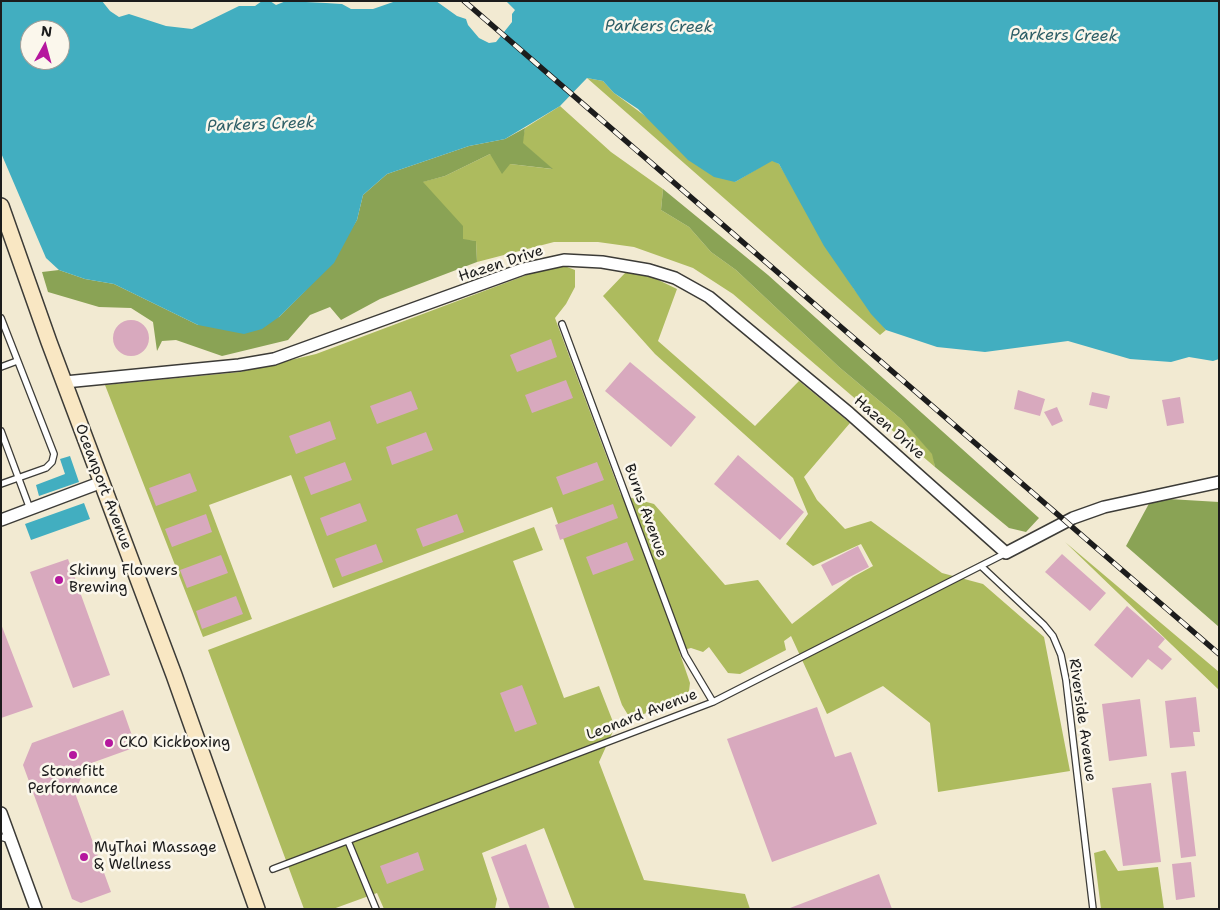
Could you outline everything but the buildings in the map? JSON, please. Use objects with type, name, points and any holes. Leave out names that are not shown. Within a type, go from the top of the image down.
[{"type":"main road","name":"Oceanport Avenue","points":[[1,206],[174,675],[257,909]]},
{"type":"street","name":"Hazen Drive","points":[[65,382],[239,365],[274,359],[544,264],[564,260],[630,266],[674,278],[720,304],[856,420],[1006,553]]},
{"type":"street","points":[[1,520],[102,482]]},
{"type":"street","points":[[1006,553],[1073,518],[1104,507],[1219,482]]},
{"type":"street","points":[[1,813],[6,838],[36,909]]},
{"type":"lane","points":[[1,318],[54,454],[52,462],[46,468],[1,484]]},
{"type":"lane","name":"Burns Avenue","points":[[562,324],[685,655],[713,702]]},
{"type":"lane","points":[[1,367],[17,361]]},
{"type":"lane","points":[[1,431],[30,509]]},
{"type":"lane","name":"Leonard Avenue","points":[[273,869],[713,702],[1006,553]]},
{"type":"lane","name":"Riverside Avenue","points":[[981,566],[1044,625],[1061,654],[1066,680],[1093,909]]},
{"type":"lane","points":[[348,841],[376,909]]},
{"type":"green space","points":[[587,78],[603,81],[614,93],[735,182],[772,160],[779,164],[854,289],[886,330],[880,335]]},
{"type":"green space","points":[[560,106],[611,152],[663,189],[661,210],[689,227],[711,252],[736,270],[839,367],[901,419],[933,454],[935,467],[733,294],[693,268],[634,247],[598,242],[554,242],[477,262],[476,241],[463,240],[422,182],[445,176],[490,154],[510,164],[552,169],[522,143],[525,128]]},
{"type":"green space","points":[[525,128],[523,143],[553,169],[510,164],[502,174],[490,154],[445,176],[423,182],[463,226],[463,239],[476,241],[477,262],[380,299],[341,320],[330,307],[310,315],[288,340],[222,356],[176,340],[162,341],[157,351],[153,322],[131,308],[99,307],[48,292],[42,272],[59,270],[85,279],[114,284],[198,325],[279,317],[304,292],[350,231],[357,220],[363,195],[387,174],[469,146],[505,139]]},
{"type":"green space","points":[[663,189],[768,275],[1039,518],[1026,532],[1009,528],[935,467],[932,454],[901,419],[839,367],[736,270],[711,252],[689,227],[661,210]]},
{"type":"green space","points":[[562,265],[575,270],[575,287],[566,304],[555,318],[621,495],[654,504],[725,585],[758,580],[792,624],[853,577],[873,566],[861,544],[813,566],[786,544],[808,514],[793,478],[655,354],[603,296],[626,272],[652,277],[677,289],[658,341],[755,426],[799,381],[850,423],[804,477],[817,500],[845,529],[871,521],[942,573],[983,584],[1044,637],[1070,771],[938,792],[930,723],[883,686],[827,714],[791,636],[784,641],[786,650],[740,674],[728,673],[709,647],[703,652],[691,648],[679,651],[690,683],[689,691],[685,698],[636,717],[628,715],[622,705],[552,507],[333,588],[291,475],[209,505],[252,619],[203,637],[105,385],[240,372],[316,354],[532,273]]},
{"type":"green space","points":[[1152,498],[1219,502],[1219,627],[1126,546]]},
{"type":"green space","points":[[534,527],[543,550],[513,561],[564,698],[599,686],[615,727],[599,762],[644,880],[745,894],[750,909],[575,909],[544,828],[482,853],[497,899],[495,909],[384,909],[377,893],[333,909],[304,909],[208,650]]},
{"type":"green space","points":[[1065,542],[1219,672],[1219,690],[1172,645]]},
{"type":"green space","points":[[1105,850],[1118,871],[1158,867],[1164,909],[1101,909],[1094,853]]},
{"type":"water","name":"Parkers Creek","points":[[1,1],[102,1],[110,11],[119,17],[129,14],[166,26],[192,29],[239,6],[255,6],[262,1],[270,1],[276,5],[286,1],[342,4],[351,9],[373,9],[396,1],[436,1],[457,16],[466,19],[468,25],[479,38],[489,43],[496,42],[512,22],[512,14],[515,10],[506,1],[1219,1],[1219,359],[1213,361],[1189,357],[1171,362],[1130,359],[1068,341],[985,352],[937,347],[886,330],[871,314],[824,246],[779,164],[772,161],[735,182],[714,177],[688,160],[638,109],[614,93],[603,81],[587,78],[560,106],[505,139],[469,146],[387,174],[363,195],[357,220],[334,263],[279,317],[262,329],[244,334],[198,325],[114,284],[85,279],[59,270],[46,258],[1,153]]},
{"type":"water","points":[[70,456],[79,482],[39,496],[36,485],[65,474],[60,459]]},
{"type":"water","points":[[84,503],[90,519],[31,540],[25,524]]},
{"type":"railway","points":[[464,1],[1219,654]]},
{"type":"place","name":"Skinny Flowers Brewing","points":[[59,580]]},
{"type":"place","name":"CKO Kickboxing","points":[[109,743]]},
{"type":"place","name":"Stonefitt Performance","points":[[73,755]]},
{"type":"place","name":"MyThai Massage & Wellness","points":[[84,857]]}]
